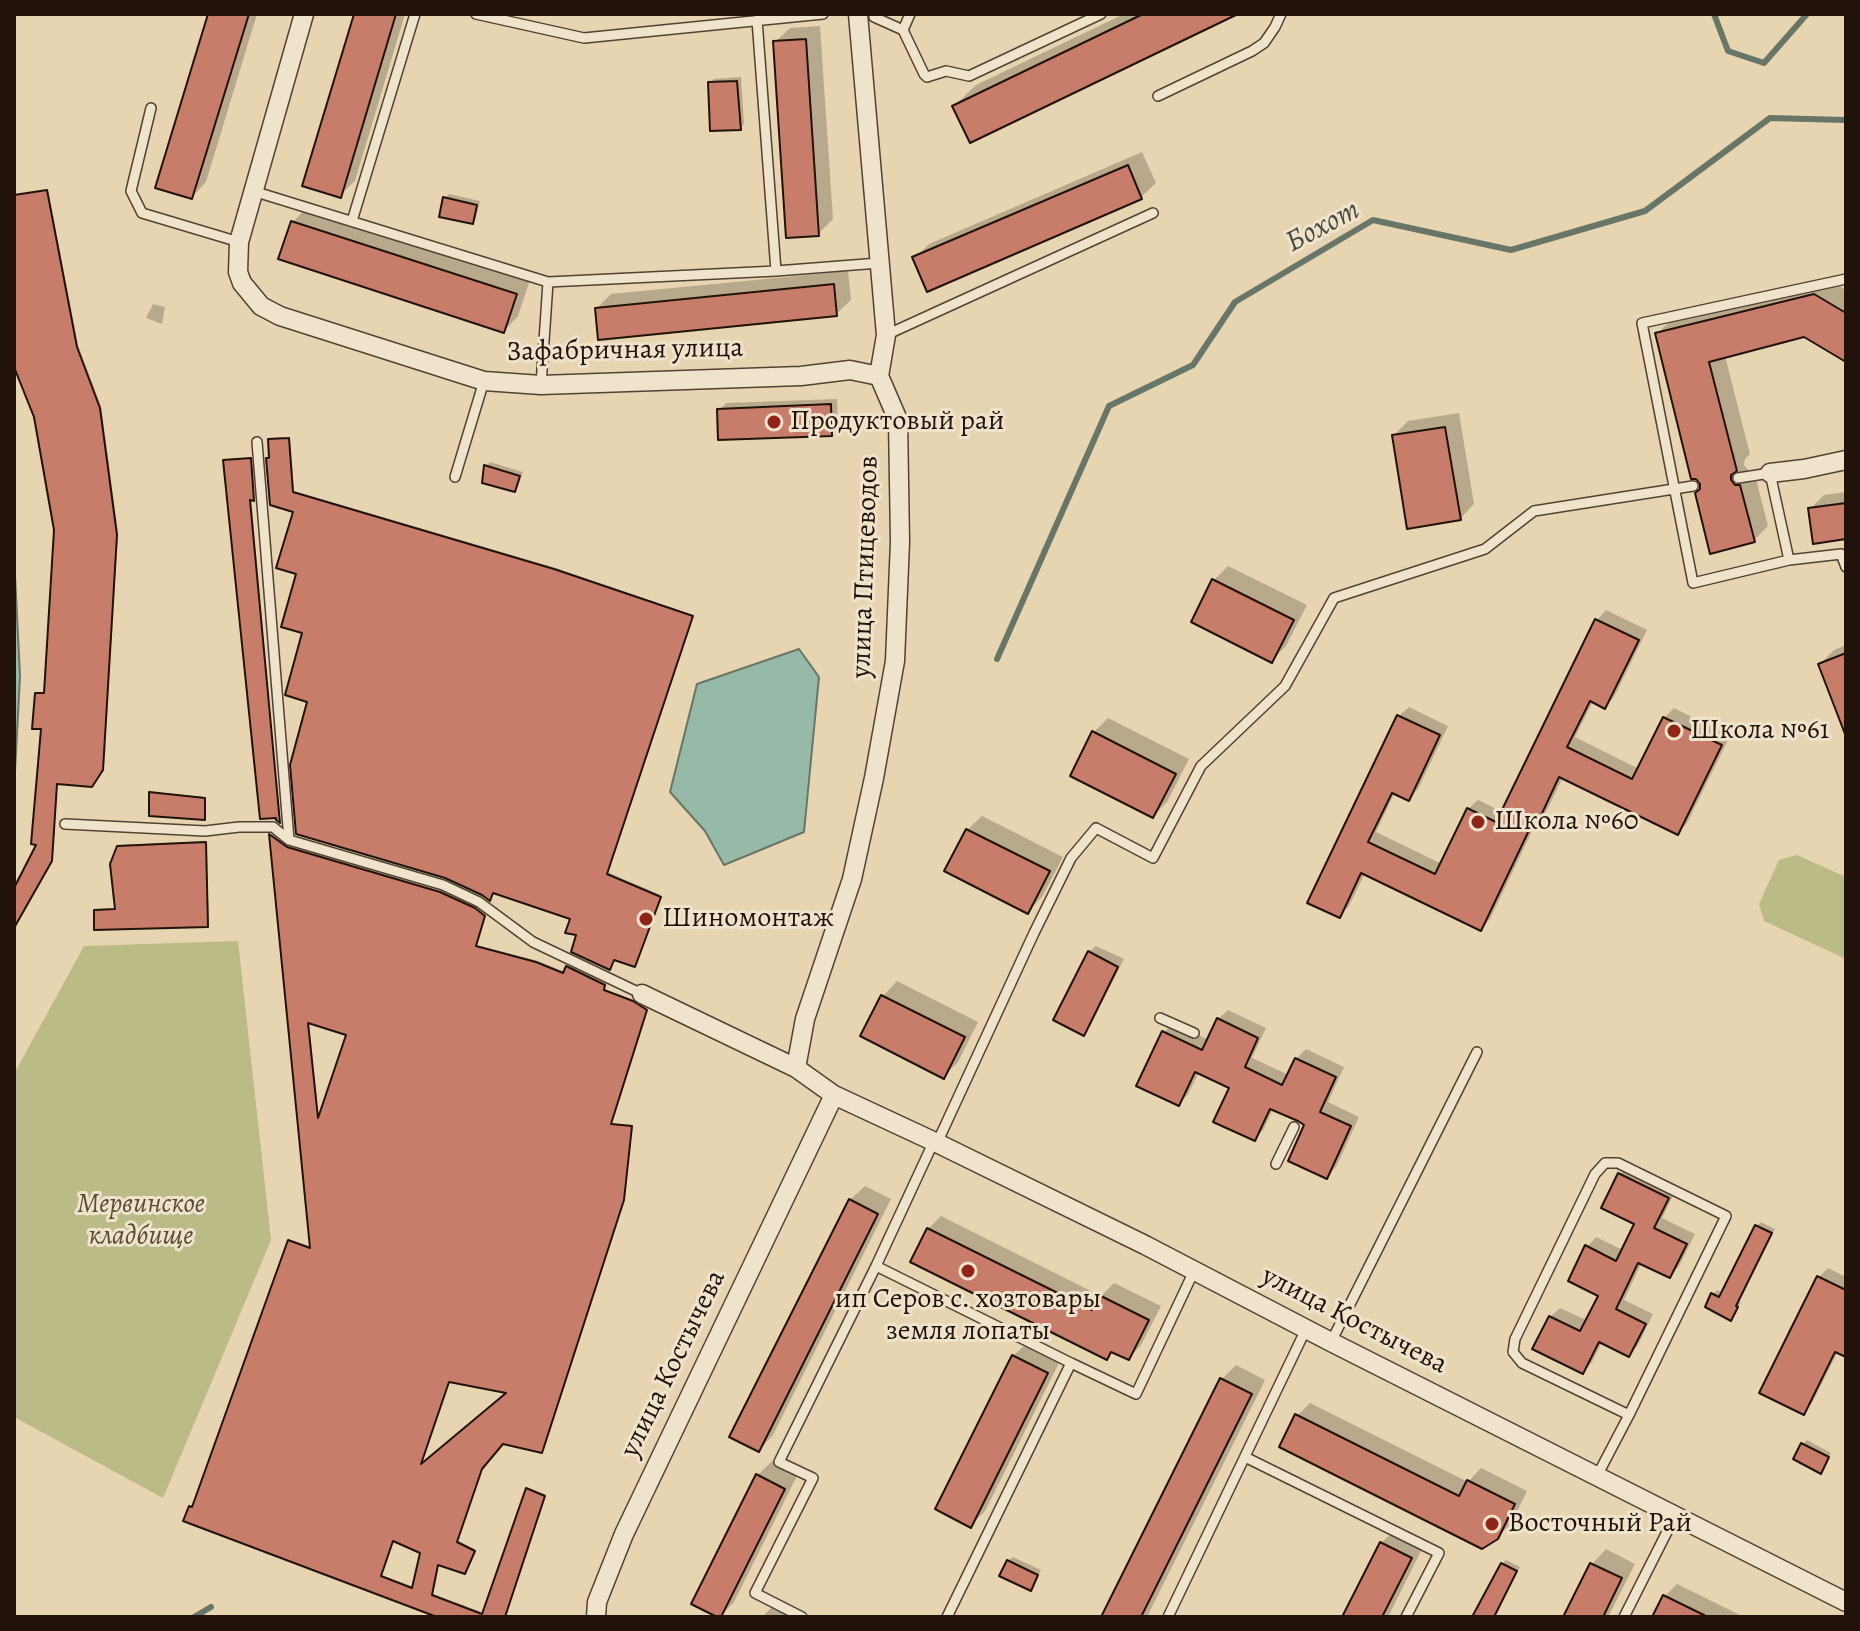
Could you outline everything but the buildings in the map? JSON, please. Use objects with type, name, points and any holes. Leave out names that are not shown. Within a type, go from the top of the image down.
[{"type":"street","name":"Зафабричная улица","points":[[304,14],[239,242],[238,272],[242,283],[261,306],[280,316],[484,381],[541,385],[801,376],[850,370],[879,376]]},
{"type":"street","points":[[867,18],[879,263],[886,335],[879,376]]},
{"type":"street","name":"улица Птицеводов","points":[[796,1068],[805,1019],[852,879],[895,661],[900,542],[898,420],[879,376]]},
{"type":"street","points":[[1770,473],[1846,460]]},
{"type":"street","name":"улица Костычева","points":[[642,994],[796,1068],[834,1095],[1135,1240],[1846,1602]]},
{"type":"street","name":"улица Костычева","points":[[596,1617],[597,1602],[624,1534],[834,1095]]},
{"type":"lane","points":[[352,221],[415,14]]},
{"type":"lane","points":[[476,14],[584,38],[823,14]]},
{"type":"lane","points":[[903,30],[910,14]]},
{"type":"lane","points":[[867,18],[903,30],[927,77],[946,71],[969,76],[1101,14]]},
{"type":"lane","points":[[1158,96],[1264,43],[1281,14]]},
{"type":"lane","points":[[757,20],[776,271]]},
{"type":"lane","points":[[151,108],[131,191],[142,213],[239,242]]},
{"type":"lane","points":[[253,191],[548,282],[879,263]]},
{"type":"lane","points":[[886,335],[1153,213]]},
{"type":"lane","points":[[1846,279],[1642,323],[1693,583],[1789,560],[1844,554],[1846,567]]},
{"type":"lane","points":[[541,385],[548,282]]},
{"type":"lane","points":[[455,477],[484,381]]},
{"type":"lane","points":[[257,442],[289,840]]},
{"type":"lane","points":[[1738,478],[1770,473],[1789,560]]},
{"type":"lane","points":[[802,1617],[755,1593],[813,1478],[779,1462],[1071,858],[1096,828],[1153,858],[1201,766],[1285,686],[1334,598],[1485,549],[1534,511],[1693,486]]},
{"type":"lane","points":[[65,824],[205,831],[273,827],[289,840],[443,885],[479,902],[533,942],[642,994]]},
{"type":"lane","points":[[1160,1018],[1194,1033]]},
{"type":"lane","points":[[1331,1342],[1477,1052]]},
{"type":"lane","points":[[1276,1164],[1294,1127]]},
{"type":"lane","points":[[1597,1476],[1629,1415],[1726,1216],[1618,1163],[1605,1163],[1595,1174],[1575,1215],[1515,1339],[1513,1352],[1522,1363],[1629,1415]]},
{"type":"lane","points":[[876,1266],[1136,1394],[1194,1271]]},
{"type":"lane","points":[[1168,1617],[1306,1329]]},
{"type":"lane","points":[[947,1617],[1071,1363]]},
{"type":"lane","points":[[1245,1457],[1439,1553],[1406,1617]]},
{"type":"lane","points":[[1624,1617],[1675,1516]]},
{"type":"green space","points":[[1797,855],[1846,877],[1846,959],[1764,921],[1759,904],[1779,860]]},
{"type":"green space","name":"Мервинское кладбище","points":[[238,941],[271,1240],[163,1498],[14,1417],[14,1074],[84,946]]},
{"type":"shaded area","points":[[14,555],[20,676],[14,790]]},
{"type":"shaded area","points":[[799,649],[819,677],[804,832],[724,865],[705,831],[670,792],[697,684]]},
{"type":"waterway","name":"Бохот","points":[[1714,14],[1728,51],[1764,63],[1807,14]]},
{"type":"waterway","name":"Бохот","points":[[997,659],[1109,406],[1193,365],[1235,302],[1373,220],[1511,250],[1645,211],[1770,118],[1846,120]]},
{"type":"waterway","points":[[194,1617],[211,1607]]},
{"type":"place","name":"Продуктовый рай","points":[[774,422]]},
{"type":"place","name":"Школа №61","points":[[1674,731]]},
{"type":"place","name":"Школа №60","points":[[1478,822]]},
{"type":"place","name":"Шиномонтаж","points":[[646,919]]},
{"type":"place","name":"ип Серов с. хозтовары земля лопаты","points":[[968,1271]]},
{"type":"place","name":"Восточный Рай","points":[[1492,1524]]}]
